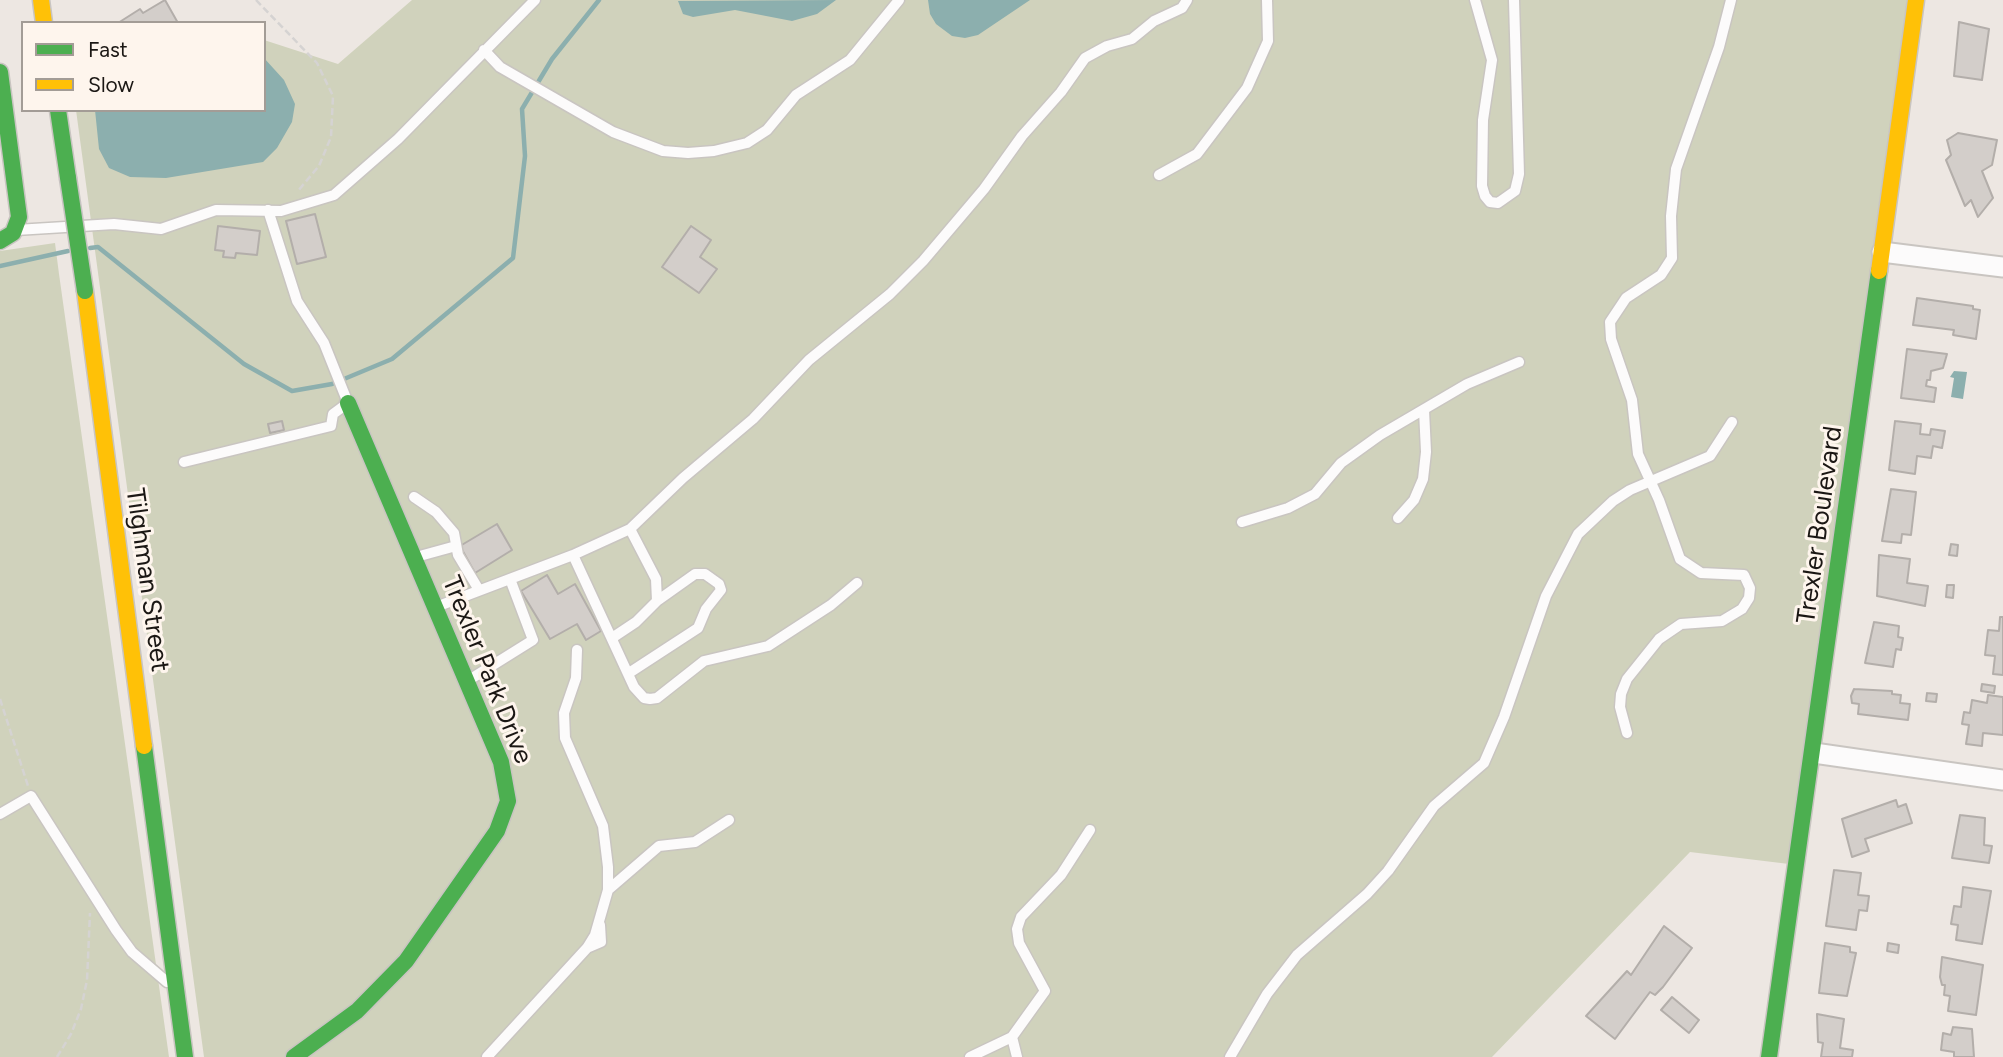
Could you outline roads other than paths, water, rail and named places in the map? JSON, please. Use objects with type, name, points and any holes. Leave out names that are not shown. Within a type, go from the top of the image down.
[{"type":"street","points":[[41,0],[44,21]]},
{"type":"street","name":"Trexler Boulevard","points":[[1769,1057],[1814,753],[1916,0]]},
{"type":"street","points":[[0,72],[19,211],[15,230],[0,240]]},
{"type":"street","name":"Tilghman Street","points":[[58,112],[85,291],[186,1057]]},
{"type":"street","points":[[1882,252],[2003,267]]},
{"type":"street","name":"Trexler Park Drive","points":[[294,1057],[357,1011],[406,961],[449,904],[504,817],[508,785],[468,681],[346,398]]},
{"type":"street","points":[[1814,753],[2003,780]]},
{"type":"lane","points":[[15,230],[114,224],[161,229],[216,210],[303,207],[334,195],[407,131],[535,0]]},
{"type":"lane","points":[[484,50],[500,67],[587,120],[663,150],[700,153],[737,147],[757,139],[796,95],[850,60],[899,0]]},
{"type":"lane","points":[[435,607],[573,555],[630,529],[683,478],[753,419],[809,360],[890,294],[923,261],[984,189],[1022,135],[1061,92],[1084,58],[1107,46],[1132,39],[1154,21],[1182,8],[1187,0]]},
{"type":"lane","points":[[1159,175],[1198,154],[1247,88],[1268,41],[1266,0]]},
{"type":"lane","points":[[1475,0],[1492,60],[1491,86],[1483,120],[1482,186],[1490,202],[1498,203],[1515,191],[1519,174],[1514,0]]},
{"type":"lane","points":[[1627,733],[1620,707],[1621,694],[1627,679],[1659,639],[1682,624],[1721,621],[1742,609],[1749,598],[1750,588],[1744,575],[1701,573],[1680,559],[1651,480],[1638,454],[1632,400],[1611,339],[1610,322],[1626,298],[1661,275],[1672,258],[1671,216],[1676,169],[1719,47],[1731,0]]},
{"type":"lane","points":[[184,462],[331,426],[333,414],[346,398],[324,343],[297,301],[268,210]]},
{"type":"lane","points":[[1242,522],[1288,508],[1315,494],[1341,463],[1466,384],[1519,362]]},
{"type":"lane","points":[[1398,518],[1414,500],[1423,480],[1426,452],[1424,410]]},
{"type":"lane","points":[[1230,1057],[1282,972],[1311,940],[1367,894],[1388,871],[1434,806],[1484,764],[1504,717],[1546,596],[1578,534],[1612,501],[1651,480],[1710,456],[1731,422]]},
{"type":"lane","points":[[414,497],[436,512],[454,533],[458,555],[479,590]]},
{"type":"lane","points":[[630,529],[656,579],[657,601]]},
{"type":"lane","points":[[414,557],[456,546]]},
{"type":"lane","points":[[573,555],[634,687],[644,698],[657,698],[704,661],[768,646],[831,605],[857,583]]},
{"type":"lane","points":[[612,638],[695,574],[705,574],[719,584],[721,590],[706,609],[698,628],[629,673]]},
{"type":"lane","points":[[468,681],[533,640],[510,579]]},
{"type":"lane","points":[[487,1057],[587,948],[600,921],[608,890],[603,826],[565,738],[564,713],[576,678],[578,650]]},
{"type":"lane","points":[[0,814],[31,796],[92,895],[132,952],[177,990]]},
{"type":"lane","points":[[608,890],[659,846],[695,842],[729,820]]},
{"type":"lane","points":[[970,1057],[1012,1037],[1045,990],[1019,943],[1017,929],[1021,917],[1061,875],[1090,830]]},
{"type":"lane","points":[[1012,1037],[1017,1057]]},
{"type":"water","points":[[836,0],[817,14],[792,21],[735,10],[693,17],[683,14],[678,1]]},
{"type":"water","points":[[928,0],[1030,0],[978,35],[965,38],[952,36],[936,24],[930,14]]},
{"type":"water","points":[[266,60],[284,80],[295,104],[292,122],[277,148],[263,162],[166,178],[130,177],[109,168],[99,149],[95,112],[266,112]]},
{"type":"water","points":[[1954,371],[1967,372],[1963,399],[1951,397],[1954,378],[1950,377]]},
{"type":"waterway","points":[[90,248],[98,247],[244,364],[292,391],[332,384],[392,359],[513,258],[525,156],[522,109],[552,59],[599,0]]},
{"type":"waterway","points":[[0,266],[68,251]]}]
